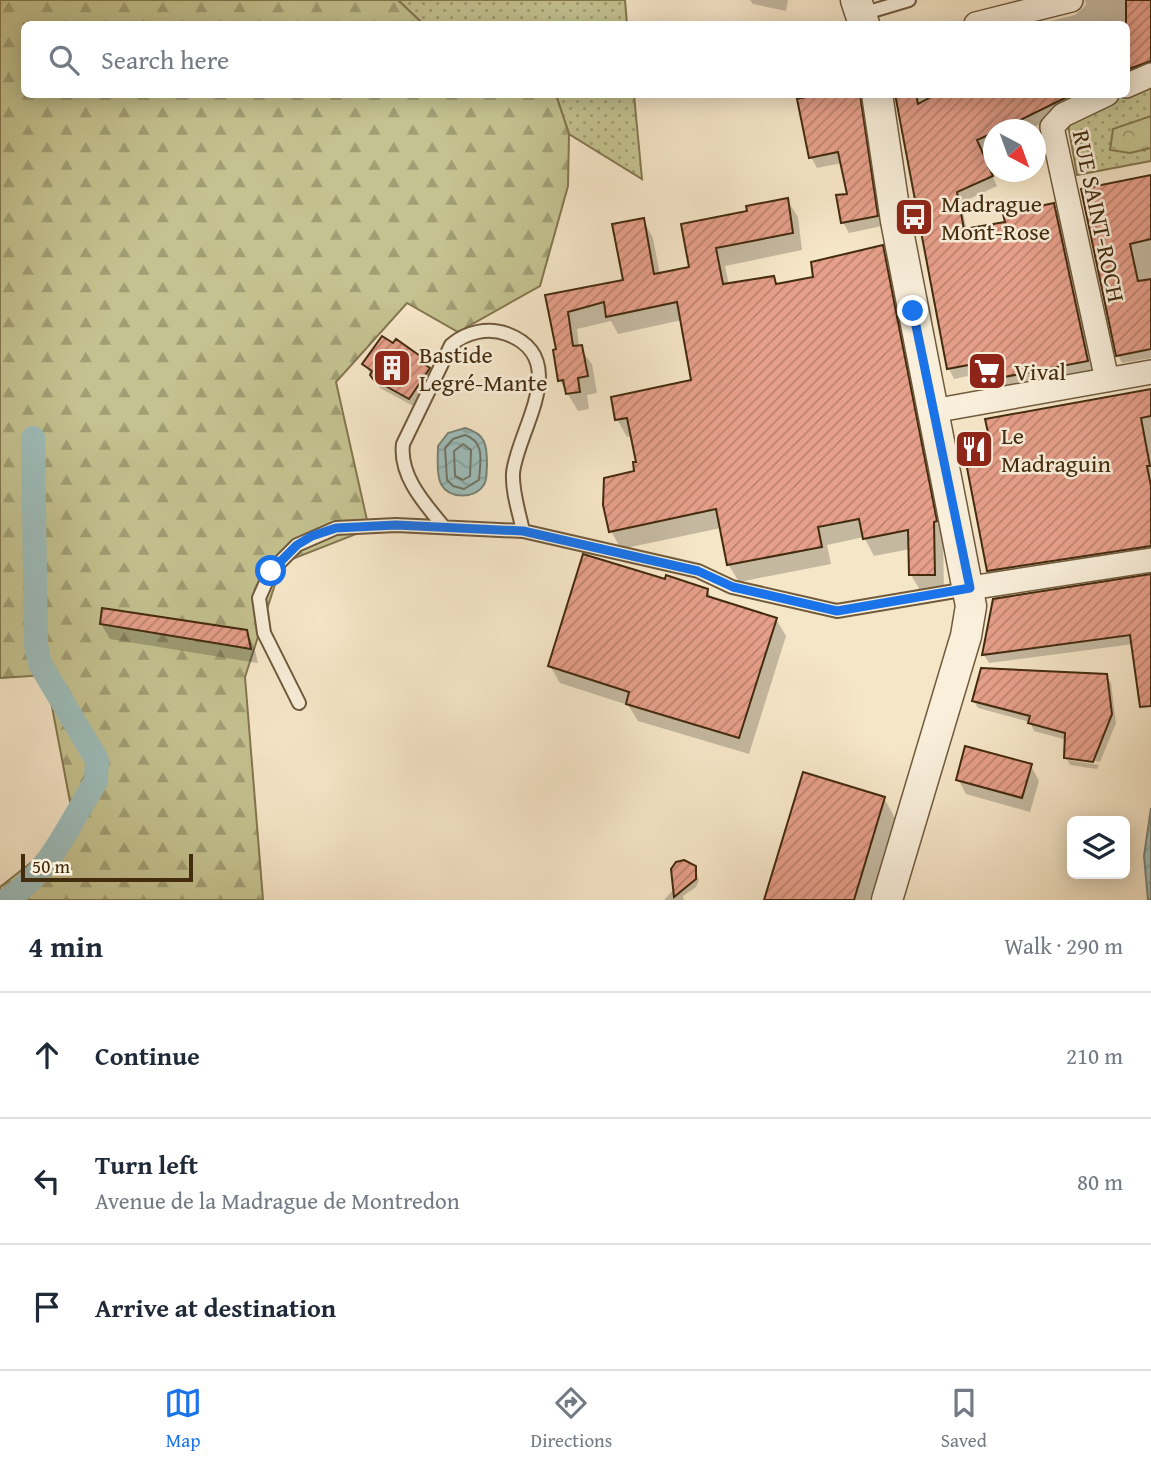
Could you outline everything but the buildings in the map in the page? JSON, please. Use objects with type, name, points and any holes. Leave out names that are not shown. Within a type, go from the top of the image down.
[{"type":"street","points":[[988,21],[1071,0]]},
{"type":"street","points":[[1130,84],[1151,75]]},
{"type":"street","points":[[878,98],[895,221],[970,588],[969,624],[887,900]]},
{"type":"street","name":"RUE SAINT-ROCH","points":[[1099,98],[1063,115],[1052,127],[1107,380]]},
{"type":"street","points":[[933,411],[1151,372]]},
{"type":"street","points":[[970,588],[1151,560]]},
{"type":"lane","points":[[861,13],[909,0]]},
{"type":"lane","points":[[444,527],[412,485],[403,461],[403,444],[451,345],[460,338],[489,331],[519,341],[533,356],[539,377],[538,401],[519,446],[513,471],[513,484],[523,531]]},
{"type":"lane","points":[[299,703],[264,633],[259,598],[271,571],[297,545],[336,528],[444,527],[523,531],[698,571],[733,587],[837,611],[970,588]]},
{"type":"green space","points":[[0,0],[398,0],[420,21],[21,21],[21,98],[557,98],[569,134],[568,186],[540,286],[458,332],[407,303],[336,382],[369,529],[282,563],[245,677],[263,900],[0,900],[0,887],[75,828],[46,675],[0,678]]},
{"type":"green space","points":[[398,0],[625,0],[627,21],[420,21]]},
{"type":"green space","points":[[1151,82],[1151,161],[1077,175],[1067,119],[1115,98],[1130,98],[1130,91]]},
{"type":"green space","points":[[557,98],[634,98],[642,179],[569,134]]},
{"type":"green space","points":[[1151,116],[1151,148],[1130,153],[1110,150],[1113,129]]},
{"type":"water","points":[[465,428],[472,430],[484,441],[487,452],[486,476],[485,484],[479,490],[462,496],[445,489],[439,480],[438,446],[448,433]]},
{"type":"water","points":[[1151,808],[1151,900],[1148,900],[1144,856]]},
{"type":"waterway","points":[[6,900],[21,889],[47,862],[96,781],[97,760],[40,664],[36,645],[33,438]]},
{"type":"place","name":"Madrague Mont-Rose","points":[[914,217]]},
{"type":"place","name":"Bastide Legré-Mante","points":[[392,368]]},
{"type":"place","name":"Vival","points":[[987,371]]},
{"type":"place","name":"Le Madraguin","points":[[974,449]]},
{"type":"route","points":[[271,571],[297,545],[312,536],[336,528],[396,525],[523,531],[707,573],[733,587],[837,611],[970,588],[913,311]]}]
